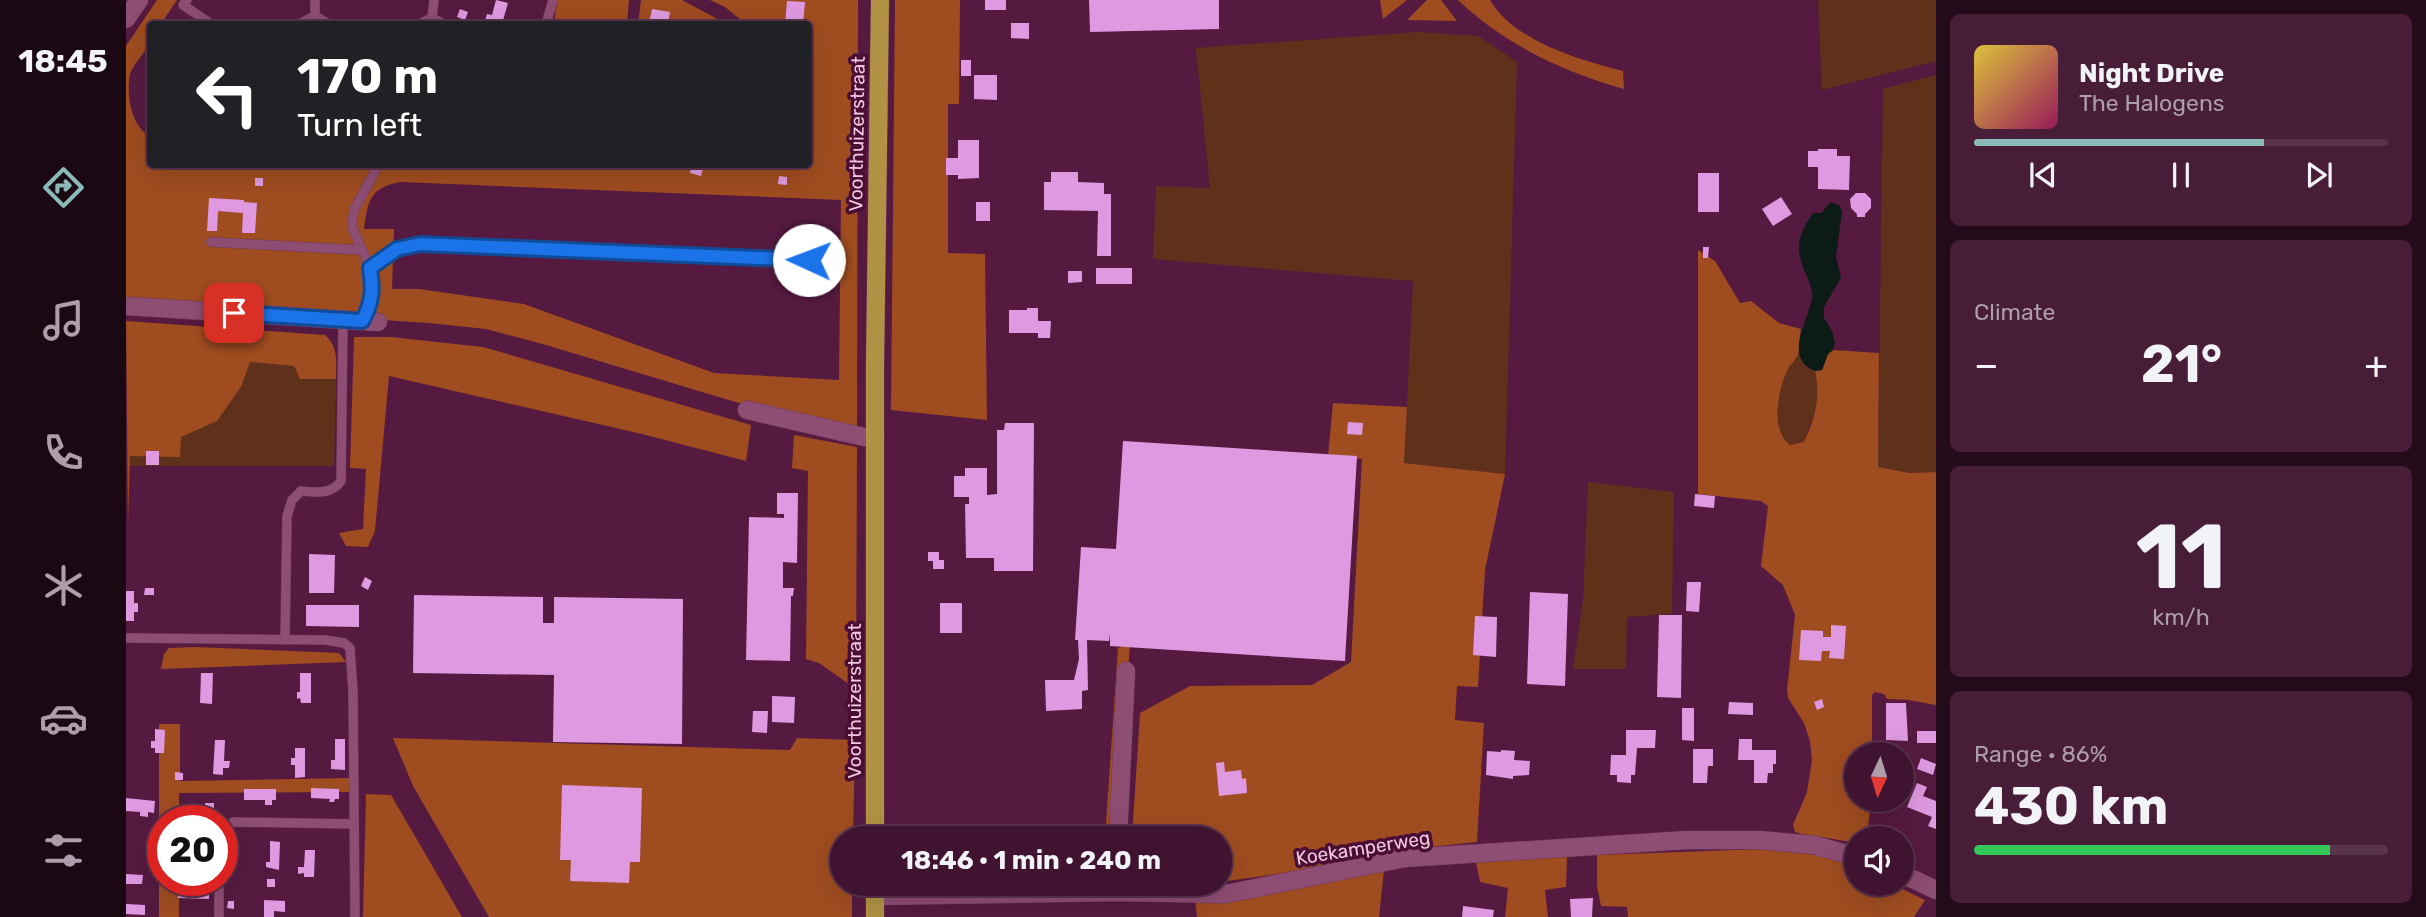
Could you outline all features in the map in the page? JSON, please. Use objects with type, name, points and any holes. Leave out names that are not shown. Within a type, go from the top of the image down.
[{"type":"main road","name":"Voorthuizerstraat","points":[[875,826],[875,437],[880,0]]},
{"type":"main road","points":[[875,896],[875,917]]},
{"type":"street","points":[[126,19],[139,0]]},
{"type":"street","points":[[126,306],[370,321]]},
{"type":"street","points":[[747,410],[864,437],[875,437]]},
{"type":"street","points":[[1119,826],[1126,671]]},
{"type":"street","name":"Koekamperweg","points":[[1232,893],[1405,858],[1687,840],[1759,840],[1814,845],[1844,853]]},
{"type":"street","points":[[1914,880],[1936,890]]},
{"type":"lane","points":[[187,0],[183,5],[207,21]]},
{"type":"lane","points":[[315,0],[315,16]]},
{"type":"lane","points":[[432,18],[434,0]]},
{"type":"lane","points":[[547,21],[553,0]]},
{"type":"lane","points":[[305,21],[315,16]]},
{"type":"lane","points":[[315,16],[324,21]]},
{"type":"lane","points":[[426,21],[432,18]]},
{"type":"lane","points":[[432,18],[438,21]]},
{"type":"lane","points":[[370,321],[373,286],[370,268],[352,227],[354,209],[377,168]]},
{"type":"lane","points":[[211,242],[360,250]]},
{"type":"lane","points":[[370,268],[397,249],[420,244],[809,260]]},
{"type":"lane","points":[[285,640],[287,516],[292,500],[301,491],[325,492],[335,488],[341,481],[343,320]]},
{"type":"lane","points":[[126,638],[336,641],[350,648],[355,917]]},
{"type":"lane","points":[[238,822],[354,824]]},
{"type":"lane","points":[[219,896],[219,917]]},
{"type":"shaded area","points":[[157,0],[177,0],[163,21],[147,21],[147,48],[130,74],[131,109],[138,125],[147,134],[147,168],[812,168],[812,21],[742,21],[725,7],[710,0],[858,0],[857,429],[732,401],[486,329],[126,303],[126,46]],"holes":[[[400,182],[841,200],[839,380],[714,373],[524,304],[419,289],[392,289],[394,229],[364,229],[369,203],[376,192]]]},
{"type":"shaded area","points":[[557,0],[629,0],[627,21],[554,21]]},
{"type":"shaded area","points":[[641,0],[682,0],[721,21],[638,21]]},
{"type":"shaded area","points":[[895,0],[960,0],[959,104],[948,104],[948,253],[985,254],[987,420],[891,410]]},
{"type":"shaded area","points":[[1380,0],[1407,0],[1383,19]]},
{"type":"shaded area","points":[[1427,0],[1441,0],[1457,21],[1407,20]]},
{"type":"shaded area","points":[[1458,0],[1490,0],[1515,27],[1531,38],[1568,55],[1623,71],[1624,89],[1535,55],[1495,30]]},
{"type":"shaded area","points":[[1818,0],[1936,0],[1936,61],[1822,90]]},
{"type":"shaded area","points":[[1418,32],[1478,36],[1517,62],[1505,474],[1404,463],[1413,281],[1153,259],[1156,186],[1210,188],[1196,48]]},
{"type":"shaded area","points":[[1936,75],[1936,472],[1910,473],[1878,467],[1883,89]]},
{"type":"shaded area","points":[[1831,202],[1839,205],[1842,212],[1836,256],[1841,278],[1824,307],[1824,318],[1835,343],[1822,370],[1815,371],[1805,365],[1800,357],[1800,338],[1812,295],[1800,259],[1799,244],[1803,229],[1813,213],[1821,213]]},
{"type":"shaded area","points":[[1698,250],[1715,261],[1740,303],[1751,301],[1779,323],[1801,329],[1800,349],[1788,368],[1779,399],[1780,430],[1790,445],[1804,442],[1808,433],[1817,399],[1815,371],[1822,370],[1828,354],[1833,350],[1879,353],[1878,467],[1910,473],[1936,472],[1936,705],[1887,699],[1884,694],[1875,692],[1872,695],[1872,742],[1844,742],[1844,812],[1870,812],[1868,826],[1844,826],[1844,841],[1795,832],[1793,825],[1807,792],[1812,760],[1804,723],[1788,698],[1787,690],[1795,615],[1783,585],[1761,566],[1768,506],[1761,501],[1698,494]]},
{"type":"shaded area","points":[[126,321],[325,335],[335,350],[336,379],[300,379],[294,366],[250,362],[241,387],[217,421],[181,437],[180,457],[130,456],[128,524]]},
{"type":"shaded area","points":[[354,337],[391,337],[483,347],[751,425],[746,461],[642,434],[389,376],[375,531],[368,547],[346,546],[339,533],[363,529],[366,469],[350,468]]},
{"type":"shaded area","points":[[1800,351],[1805,363],[1815,371],[1819,387],[1818,402],[1804,442],[1790,445],[1780,430],[1779,399],[1787,370]]},
{"type":"shaded area","points":[[249,362],[294,366],[300,379],[336,379],[334,466],[129,466],[130,455],[217,421],[241,387]]},
{"type":"shaded area","points":[[1333,403],[1407,407],[1404,463],[1505,474],[1485,570],[1478,687],[1457,686],[1455,720],[1484,723],[1477,842],[1381,852],[1284,873],[1232,880],[1232,826],[1133,826],[1140,713],[1190,686],[1312,685],[1351,662],[1362,459],[1328,456]]},
{"type":"shaded area","points":[[794,435],[857,447],[856,689],[819,663],[806,659],[808,471],[792,468]]},
{"type":"shaded area","points":[[1588,482],[1674,492],[1672,614],[1627,617],[1626,669],[1573,669],[1583,601]]},
{"type":"shaded area","points":[[1130,644],[1118,826],[1106,826],[1118,648]]},
{"type":"shaded area","points":[[169,648],[339,653],[346,662],[161,669],[164,654]]},
{"type":"shaded area","points":[[159,724],[180,724],[180,781],[350,778],[350,792],[179,793],[179,805],[159,805]]},
{"type":"shaded area","points":[[393,738],[790,750],[797,738],[855,740],[853,826],[830,826],[830,896],[852,896],[852,917],[489,917],[413,786]]},
{"type":"shaded area","points":[[366,794],[391,795],[462,917],[363,917]]},
{"type":"shaded area","points":[[1763,849],[1826,856],[1844,864],[1844,896],[1914,895],[1925,900],[1914,917],[1628,917],[1627,907],[1601,906],[1597,886],[1597,855]]},
{"type":"shaded area","points":[[1567,856],[1566,887],[1545,890],[1548,917],[1505,917],[1508,888],[1480,882],[1476,862]]},
{"type":"shaded area","points":[[1384,870],[1379,917],[1197,917],[1195,900]]},
{"type":"shaded area","points":[[159,896],[179,896],[179,917],[159,917]]},
{"type":"building","points":[[496,0],[508,3],[503,21],[485,21],[487,14],[492,15]]},
{"type":"building","points":[[985,0],[1006,0],[1006,10],[985,10]]},
{"type":"building","points":[[1089,0],[1219,0],[1219,29],[1090,32]]},
{"type":"building","points":[[787,1],[805,2],[803,21],[785,21]]},
{"type":"building","points":[[460,9],[468,12],[465,20],[457,17]]},
{"type":"building","points":[[652,9],[670,12],[668,21],[650,21]]},
{"type":"building","points":[[1011,23],[1029,23],[1029,39],[1011,38]]},
{"type":"building","points":[[961,60],[971,60],[971,76],[961,76]]},
{"type":"building","points":[[974,75],[997,75],[997,100],[974,99]]},
{"type":"building","points":[[958,140],[979,140],[979,178],[958,179],[958,175],[946,175],[946,158],[958,158]]},
{"type":"building","points":[[1837,149],[1837,156],[1850,156],[1849,190],[1818,189],[1818,167],[1808,167],[1808,151]]},
{"type":"building","points":[[691,168],[703,168],[701,176],[690,173]]},
{"type":"building","points":[[1051,172],[1078,172],[1078,182],[1104,183],[1104,194],[1111,194],[1111,256],[1097,256],[1098,211],[1044,210],[1044,182],[1051,182]]},
{"type":"building","points":[[1698,173],[1719,173],[1719,212],[1698,212]]},
{"type":"building","points":[[779,176],[787,177],[787,185],[778,184]]},
{"type":"building","points":[[255,178],[263,178],[263,186],[255,186]]},
{"type":"building","points":[[1856,193],[1865,193],[1871,199],[1871,208],[1865,217],[1857,217],[1851,208],[1850,199]]},
{"type":"building","points":[[1781,197],[1792,214],[1773,226],[1762,209]]},
{"type":"building","points":[[209,198],[257,203],[255,233],[242,233],[243,213],[218,211],[217,231],[207,231]]},
{"type":"building","points":[[976,202],[990,202],[990,221],[976,221]]},
{"type":"building","points":[[1703,247],[1709,247],[1708,258],[1703,258]]},
{"type":"building","points":[[1096,268],[1132,268],[1132,284],[1096,284]]},
{"type":"building","points":[[1068,271],[1082,271],[1082,282],[1068,283]]},
{"type":"building","points":[[1038,308],[1038,321],[1051,321],[1050,338],[1038,338],[1038,333],[1009,333],[1009,310]]},
{"type":"building","points":[[1348,422],[1363,423],[1362,435],[1347,434]]},
{"type":"building","points":[[1005,423],[1034,423],[1033,571],[994,571],[994,558],[966,558],[965,504],[969,504],[969,497],[954,497],[954,476],[965,476],[965,468],[987,468],[987,495],[997,494],[997,430],[1004,430]]},
{"type":"building","points":[[1123,441],[1357,456],[1345,661],[1110,646],[1110,634],[1109,641],[1087,640],[1088,690],[1082,691],[1082,709],[1046,711],[1045,680],[1074,680],[1079,659],[1078,640],[1075,640],[1081,547],[1116,549]]},
{"type":"building","points":[[146,451],[159,451],[159,465],[146,465]]},
{"type":"building","points":[[777,493],[798,493],[797,563],[783,562],[783,588],[794,588],[791,596],[790,661],[746,660],[749,517],[784,518],[784,514],[777,514]]},
{"type":"building","points":[[1695,494],[1715,496],[1714,508],[1694,506]]},
{"type":"building","points":[[928,552],[939,552],[939,560],[944,560],[944,569],[933,569],[933,561],[928,561]]},
{"type":"building","points":[[309,554],[335,555],[334,593],[309,593]]},
{"type":"building","points":[[365,577],[372,581],[368,590],[361,586]]},
{"type":"building","points":[[1687,582],[1701,582],[1699,612],[1686,611]]},
{"type":"building","points":[[145,588],[154,588],[154,595],[144,595]]},
{"type":"building","points":[[126,591],[134,591],[134,603],[138,603],[134,621],[126,621]]},
{"type":"building","points":[[1530,592],[1568,594],[1565,686],[1527,684]]},
{"type":"building","points":[[414,595],[543,597],[543,623],[554,623],[554,597],[683,599],[682,744],[553,742],[554,675],[413,673]]},
{"type":"building","points":[[940,603],[962,603],[962,633],[940,633]]},
{"type":"building","points":[[306,605],[359,605],[359,627],[306,626]]},
{"type":"building","points":[[1659,615],[1682,615],[1681,698],[1657,697]]},
{"type":"building","points":[[1475,616],[1497,617],[1496,657],[1473,655]]},
{"type":"building","points":[[1831,625],[1846,626],[1844,659],[1829,658],[1830,651],[1822,651],[1821,661],[1799,660],[1801,630],[1823,631],[1823,637],[1831,637]]},
{"type":"building","points":[[201,673],[213,673],[212,704],[200,703]]},
{"type":"building","points":[[300,673],[311,673],[311,703],[301,703],[300,698],[297,699],[297,692],[300,692]]},
{"type":"building","points":[[772,696],[795,697],[794,723],[772,722]]},
{"type":"building","points":[[1822,699],[1824,707],[1817,710],[1814,702]]},
{"type":"building","points":[[1729,702],[1753,703],[1753,715],[1728,714]]},
{"type":"building","points":[[1886,703],[1906,703],[1908,741],[1886,740]]},
{"type":"building","points":[[1682,708],[1694,708],[1694,741],[1682,740]]},
{"type":"building","points":[[753,711],[768,711],[767,733],[752,732]]},
{"type":"building","points":[[155,729],[165,730],[164,753],[155,753],[155,748],[151,748],[151,741],[155,741]]},
{"type":"building","points":[[1626,730],[1656,730],[1655,748],[1637,748],[1635,775],[1631,775],[1631,783],[1617,782],[1617,775],[1610,775],[1611,755],[1626,755]]},
{"type":"building","points":[[1917,731],[1936,731],[1936,743],[1917,743]]},
{"type":"building","points":[[335,739],[345,739],[345,770],[331,769],[331,760],[335,760]]},
{"type":"building","points":[[1739,739],[1752,739],[1752,750],[1776,750],[1776,764],[1773,764],[1773,773],[1768,773],[1767,783],[1754,783],[1754,760],[1738,760]]},
{"type":"building","points":[[215,740],[225,740],[224,761],[230,761],[229,768],[223,768],[223,775],[213,774]]},
{"type":"building","points":[[295,748],[305,748],[305,777],[295,778],[295,765],[291,765],[291,758],[295,758]]},
{"type":"building","points":[[1693,749],[1713,749],[1713,766],[1708,766],[1707,783],[1693,783]]},
{"type":"building","points":[[1487,751],[1515,751],[1514,760],[1530,761],[1529,775],[1513,776],[1513,779],[1486,775]]},
{"type":"building","points":[[1921,758],[1936,764],[1933,775],[1917,769]]},
{"type":"building","points":[[1224,762],[1225,772],[1241,770],[1242,779],[1246,778],[1247,793],[1219,796],[1216,763]]},
{"type":"building","points":[[175,772],[183,773],[183,780],[175,780]]},
{"type":"building","points":[[1917,783],[1927,787],[1923,796],[1936,801],[1936,829],[1928,826],[1932,817],[1914,810],[1914,790]]},
{"type":"building","points":[[562,785],[642,788],[640,862],[630,862],[629,883],[570,881],[571,860],[560,860]]},
{"type":"building","points":[[311,788],[339,789],[339,799],[329,802],[330,799],[311,798]]},
{"type":"building","points":[[244,789],[276,789],[276,800],[272,800],[272,805],[265,805],[265,800],[244,800]]},
{"type":"building","points":[[126,798],[155,801],[155,805],[147,805],[147,817],[140,816],[140,812],[126,811]]},
{"type":"building","points":[[270,841],[280,842],[279,870],[266,867],[266,862],[270,862]]},
{"type":"building","points":[[305,850],[315,850],[314,877],[298,874],[298,867],[304,867]]},
{"type":"building","points":[[126,874],[143,875],[142,884],[126,884]]},
{"type":"building","points":[[267,879],[275,879],[275,887],[267,887]]},
{"type":"building","points":[[178,896],[209,896],[209,899]]},
{"type":"building","points":[[1593,898],[1592,917],[1571,917],[1570,899]]},
{"type":"building","points":[[264,900],[285,901],[285,912],[274,911],[274,917],[264,917]]},
{"type":"building","points":[[228,901],[234,901],[234,909],[227,908]]},
{"type":"building","points":[[126,904],[145,905],[145,915],[126,914]]},
{"type":"building","points":[[1463,906],[1494,910],[1493,917],[1462,917]]},
{"type":"route","points":[[234,313],[362,321],[370,308],[373,286],[370,268],[397,249],[420,244],[809,260]]}]
